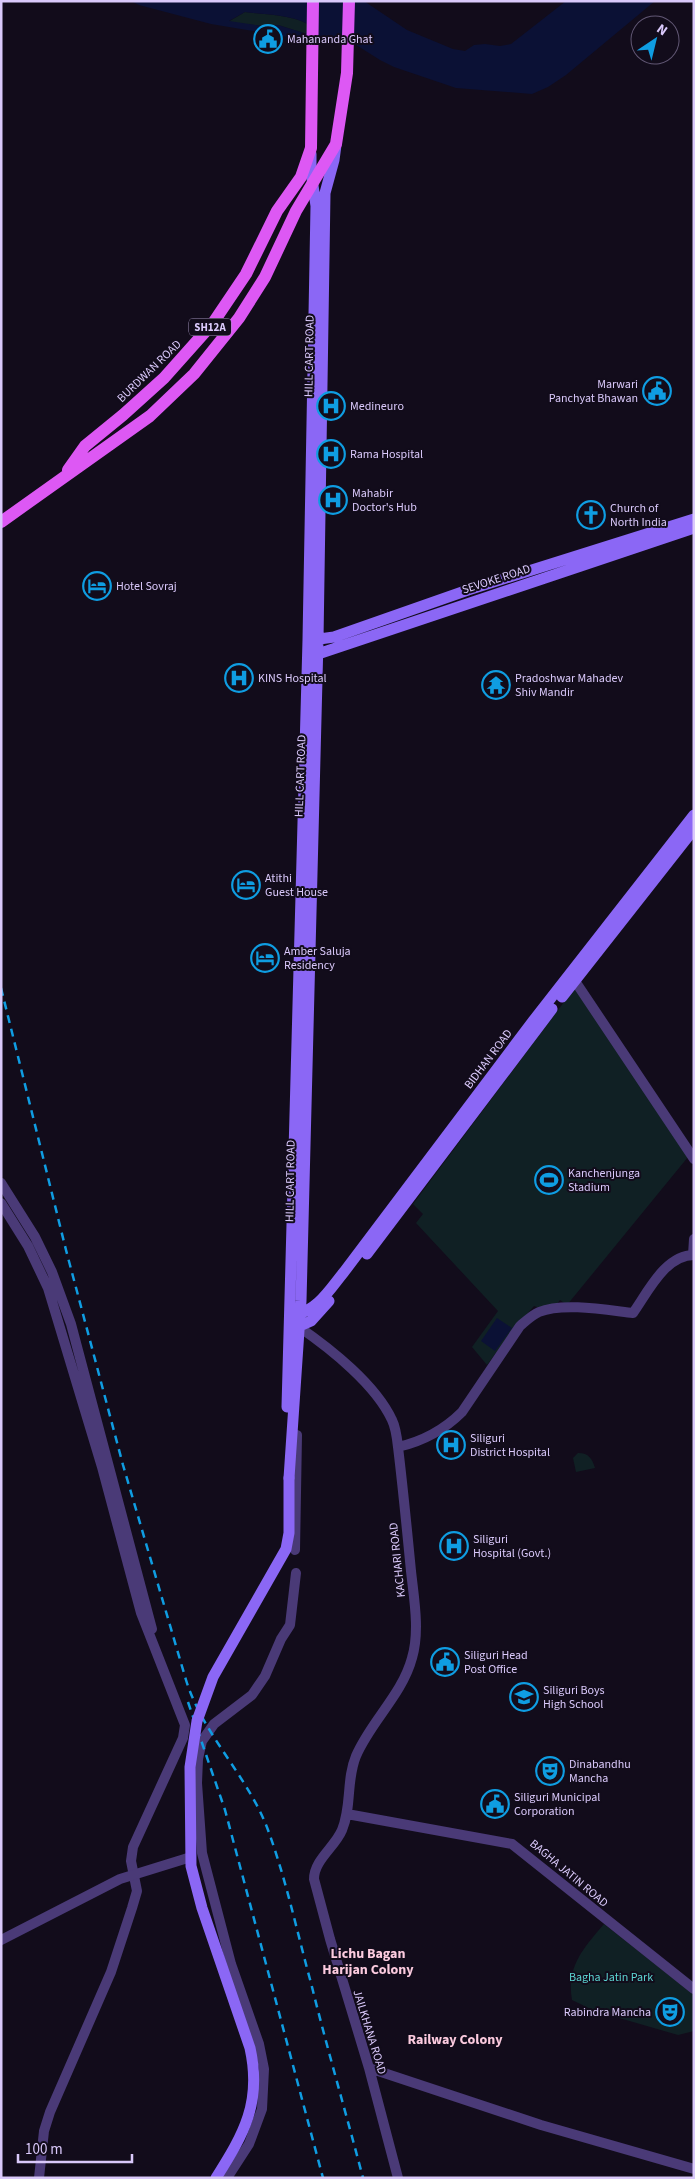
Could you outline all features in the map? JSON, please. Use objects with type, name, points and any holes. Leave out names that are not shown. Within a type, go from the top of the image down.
[{"type":"main road","name":"HILL CART ROAD","points":[[216,2178],[236,2147],[247,2123],[254,2097],[254,2072],[247,2037],[196,1888],[191,1857],[190,1767],[197,1721],[207,1692],[220,1663],[286,1549],[289,1532],[290,1417],[295,1315],[313,654],[316,206],[312,185],[311,148],[313,1]]},
{"type":"main road","name":"HILL CART ROAD","points":[[313,640],[325,189],[334,160],[347,73],[349,1]]},
{"type":"main road","name":"HILL CART ROAD","points":[[312,185],[336,144]]},
{"type":"main road","name":"BURDWAN ROAD","points":[[66,474],[85,446],[164,378],[213,324],[246,274],[277,211],[296,185],[305,167],[311,148]]},
{"type":"main road","points":[[296,185],[312,185],[325,189]]},
{"type":"main road","name":"BURDWAN ROAD","points":[[1,522],[150,416],[172,397],[210,356],[252,297],[276,255],[296,211],[312,185]]},
{"type":"main road","name":"SEVOKE ROAD","points":[[582,560],[694,519]]},
{"type":"main road","name":"SEVOKE ROAD","points":[[313,640],[334,637],[452,602],[582,560],[694,528]]},
{"type":"main road","name":"SEVOKE ROAD","points":[[313,654],[357,642],[452,602]]},
{"type":"main road","name":"BIDHAN ROAD","points":[[294,1329],[311,1321],[502,1069],[670,852],[694,815]]},
{"type":"main road","name":"BIDHAN ROAD","points":[[670,852],[694,829]]},
{"type":"main road","name":"BIDHAN ROAD","points":[[295,1315],[322,1305]]},
{"type":"street","points":[[573,977],[694,1159]]},
{"type":"street","points":[[1,1183],[35,1237],[52,1272],[71,1324],[149,1612],[156,1650]]},
{"type":"street","points":[[1,1203],[28,1246],[48,1288],[102,1467],[141,1613],[185,1724],[181,1742],[133,1846],[131,1861],[137,1891],[134,1903],[111,1972],[50,2112],[44,2131],[39,2178]]},
{"type":"street","points":[[398,1447],[418,1442],[451,1423],[462,1412],[520,1326],[529,1318],[540,1312],[576,1307],[633,1313],[666,1266],[685,1255],[693,1255],[694,1239]]},
{"type":"street","name":"KACHARI ROAD","points":[[294,1329],[346,1365],[372,1390],[393,1422],[398,1447],[415,1617],[415,1647],[412,1659],[399,1688],[357,1754],[351,1770],[350,1798],[346,1814]]},
{"type":"street","points":[[290,1417],[297,1418],[295,1550]]},
{"type":"street","points":[[227,2178],[249,2144],[262,2109],[264,2069],[260,2044],[231,1964],[202,1853],[196,1783],[202,1743],[214,1724],[246,1700],[258,1688],[290,1625],[296,1573]]},
{"type":"street","points":[[181,1742],[202,1743]]},
{"type":"street","name":"BAGHA JATIN ROAD","points":[[346,1814],[512,1844],[694,1989]]},
{"type":"street","name":"JAILKHANA ROAD","points":[[346,1814],[339,1835],[315,1869],[314,1879],[369,2068],[398,2178]]},
{"type":"street","points":[[1,1940],[120,1880],[191,1857]]},
{"type":"street","points":[[369,2068],[569,2133],[694,2169]]},
{"type":"green space","points":[[245,12],[285,17],[300,21],[308,24],[307,34],[278,25],[262,26],[228,22]]},
{"type":"green space","name":"Kanchenjunga Stadium","points":[[576,986],[688,1157],[567,1305],[560,1300],[556,1305],[540,1308],[534,1306],[487,1365],[472,1347],[498,1311],[416,1223],[423,1214],[413,1204]]},
{"type":"green space","points":[[578,1453],[590,1457],[595,1468],[576,1472],[573,1458]]},
{"type":"green space","name":"Bagha Jatin Park","points":[[604,1924],[694,1995],[694,2031],[678,2035],[595,2011],[572,2000],[571,1988],[574,1967],[578,1958]]},
{"type":"shaded area","points":[[131,1],[364,1],[407,30],[453,49],[465,51],[474,45],[500,46],[511,44],[566,1],[655,1],[638,15],[630,15],[630,22],[566,75],[548,87],[532,94],[456,88],[394,67],[353,43],[330,38],[288,37],[211,24],[139,5]],"holes":[[[245,12],[285,17],[308,24],[307,34],[278,25],[262,26],[229,21]]]},
{"type":"shaded area","points":[[497,1318],[512,1328],[495,1351],[481,1341]]},
{"type":"railway","points":[[1,988],[66,1250],[123,1465],[186,1680],[203,1719],[249,1792],[268,1830],[286,1886],[363,2178]]},
{"type":"railway","points":[[188,1702],[225,1810],[323,2178]]},
{"type":"place","name":"Mahananda Ghat","points":[[268,39]]},
{"type":"place","name":"Marwari Panchyat Bhawan","points":[[657,391]]},
{"type":"place","name":"Medineuro","points":[[331,406]]},
{"type":"place","name":"Rama Hospital","points":[[331,454]]},
{"type":"place","name":"Mahabir Doctor's Hub","points":[[333,500]]},
{"type":"place","name":"Church of North India","points":[[591,515]]},
{"type":"place","name":"Hotel Sovraj","points":[[97,586]]},
{"type":"place","name":"KINS Hospital","points":[[239,678]]},
{"type":"place","name":"Pradoshwar Mahadev Shiv Mandir","points":[[496,685]]},
{"type":"place","name":"Atithi Guest House","points":[[246,885]]},
{"type":"place","name":"Amber Saluja Residency","points":[[265,958]]},
{"type":"place","name":"Kanchenjunga Stadium","points":[[549,1180]]},
{"type":"place","name":"Siliguri District Hospital","points":[[451,1445]]},
{"type":"place","name":"Siliguri Hospital (Govt.)","points":[[454,1546]]},
{"type":"place","name":"Siliguri Head Post Office","points":[[445,1662]]},
{"type":"place","name":"Siliguri Boys High School","points":[[524,1697]]},
{"type":"place","name":"Dinabandhu Mancha","points":[[550,1771]]},
{"type":"place","name":"Siliguri Municipal Corporation","points":[[495,1804]]},
{"type":"place","name":"Rabindra Mancha","points":[[670,2012]]},
{"type":"district","name":"Lichu Bagan Harijan Colony","points":[[368,1962]]},
{"type":"district","name":"Railway Colony","points":[[455,2039]]}]
